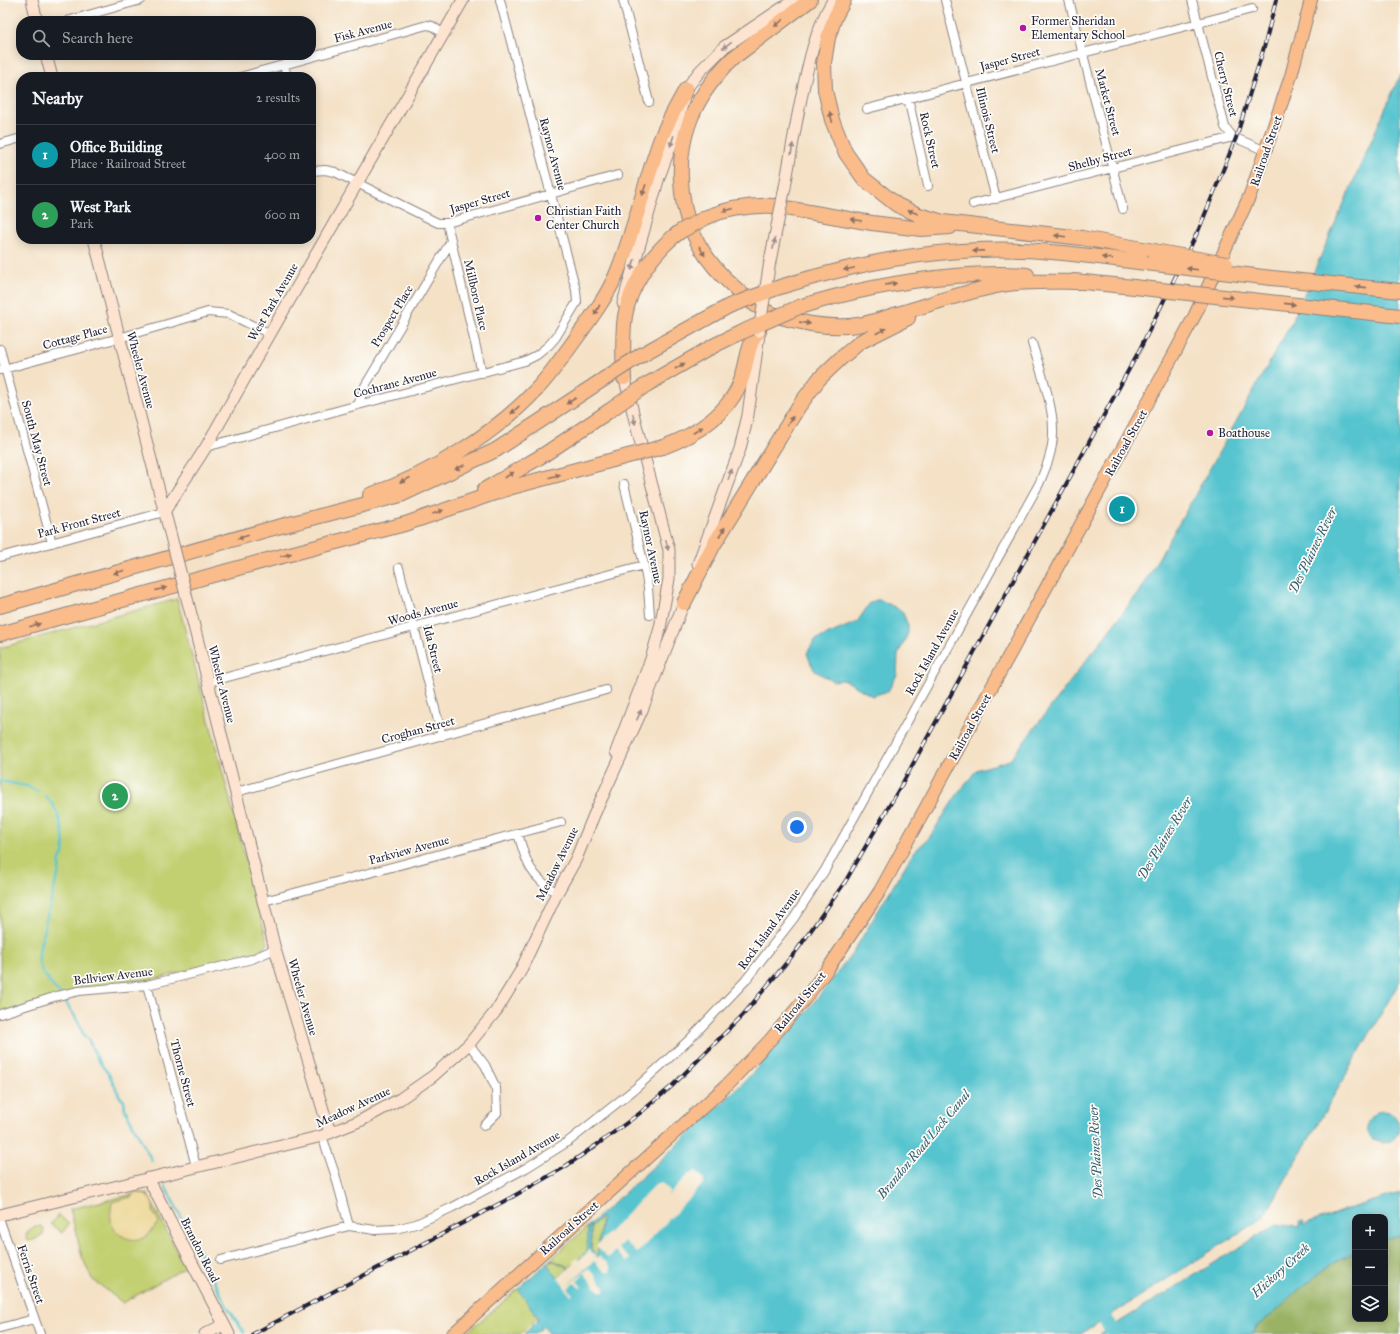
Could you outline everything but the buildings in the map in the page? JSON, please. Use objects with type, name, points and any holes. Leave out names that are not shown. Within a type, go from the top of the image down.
[{"type":"highway","points":[[810,0],[733,58],[712,80],[698,102],[687,130],[681,165],[681,183],[686,211],[693,234],[701,249],[720,275],[741,294],[764,311],[797,322],[831,327],[859,324],[966,293],[1002,285],[1036,282],[1082,282]]},
{"type":"highway","points":[[844,0],[835,17],[828,38],[824,63],[825,90],[832,120],[845,152],[864,178],[897,205],[919,215],[943,222],[1082,238],[1154,250],[1244,268],[1272,278]]},
{"type":"highway","points":[[266,530],[380,492],[428,470],[473,443],[511,414],[537,389],[593,316],[616,276],[661,139],[673,112],[686,89]]},
{"type":"highway","points":[[624,378],[623,333],[625,315],[636,285],[646,267],[665,244],[681,231],[706,217],[727,210],[757,205],[774,206],[872,223],[921,229],[964,225]]},
{"type":"highway","points":[[0,606],[266,530],[401,495],[496,450],[641,355],[729,306],[818,275],[923,254],[963,251],[1025,250],[1082,255],[1272,278],[1400,291]]},
{"type":"highway","points":[[464,503],[545,454],[646,385],[715,345],[799,307],[835,296],[881,286],[929,278],[975,274],[1021,274],[1082,282],[1400,316]]},
{"type":"highway","points":[[684,603],[713,546],[799,406],[819,379],[860,342],[896,323],[966,293]]},
{"type":"highway","points":[[0,634],[263,561],[405,524],[512,487],[663,447],[686,438],[715,418],[735,393],[742,379],[753,338],[759,332]]},
{"type":"main road","name":"Railroad Street","points":[[453,1334],[726,1086],[770,1040],[802,1001],[855,929],[880,891],[1195,315],[1250,194],[1266,151],[1291,76],[1311,0]]},
{"type":"street","points":[[32,0],[36,16]]},
{"type":"street","points":[[85,16],[141,0]]},
{"type":"street","name":"West Park Avenue","points":[[164,512],[206,447],[463,0]]},
{"type":"street","name":"Raynor Avenue","points":[[500,0],[576,290],[577,302],[571,313]]},
{"type":"street","points":[[623,0],[649,102]]},
{"type":"street","points":[[594,815],[623,731],[651,659],[660,628],[669,579],[669,550],[624,378],[620,353],[620,312],[659,178],[673,139],[686,89],[700,71],[724,47],[794,0]]},
{"type":"street","points":[[594,815],[642,710],[684,603],[740,449],[748,415],[770,261],[778,226],[796,121],[808,65],[820,26],[833,0]]},
{"type":"street","name":"Illinois Street","points":[[945,0],[996,199]]},
{"type":"street","name":"Market Street","points":[[1069,0],[1123,209]]},
{"type":"street","name":"Cherry Street","points":[[1192,0],[1224,127],[1233,137]]},
{"type":"street","name":"Jasper Street","points":[[867,109],[1252,9]]},
{"type":"street","name":"Fisk Avenue","points":[[316,56],[427,26],[432,26],[444,34]]},
{"type":"street","points":[[47,60],[51,72]]},
{"type":"street","name":"Fisk Avenue","points":[[258,72],[302,60]]},
{"type":"street","points":[[284,65],[286,72]]},
{"type":"street","name":"Rock Street","points":[[908,98],[928,186]]},
{"type":"street","points":[[1233,137],[1266,151]]},
{"type":"street","name":"Shelby Street","points":[[973,204],[1233,137]]},
{"type":"street","points":[[0,144],[16,139]]},
{"type":"street","name":"Jasper Street","points":[[316,170],[336,172],[438,223],[447,223],[551,193],[618,176]]},
{"type":"street","name":"Millboro Place","points":[[447,223],[482,373]]},
{"type":"street","name":"Prospect Place","points":[[358,405],[365,386],[451,241]]},
{"type":"street","name":"Wheeler Avenue","points":[[95,244],[209,682],[275,949],[326,1135],[348,1226]]},
{"type":"street","name":"Cottage Place","points":[[2,369],[119,338],[208,312],[229,314],[270,334]]},
{"type":"street","name":"Cochrane Avenue","points":[[206,447],[525,361],[537,355],[549,345],[571,313]]},
{"type":"street","name":"Rock Island Avenue","points":[[221,1260],[348,1226],[375,1230],[395,1229],[416,1224],[454,1207],[526,1168],[569,1141],[636,1088],[689,1040],[745,981],[794,918],[824,870],[1039,484],[1048,463],[1053,433],[1050,407],[1032,343]]},
{"type":"street","name":"South May Street","points":[[0,349],[2,369],[52,543]]},
{"type":"street","name":"Raynor Avenue","points":[[624,484],[644,565],[648,588],[650,615]]},
{"type":"street","name":"Park Front Street","points":[[0,557],[164,512]]},
{"type":"street","name":"Woods Avenue","points":[[209,682],[644,565]]},
{"type":"street","name":"Ida Street","points":[[400,568],[442,736]]},
{"type":"street","name":"Croghan Street","points":[[236,792],[606,690]]},
{"type":"street","name":"Meadow Avenue","points":[[0,1215],[326,1135],[362,1120],[400,1099],[433,1076],[469,1044],[496,1011],[520,972],[557,893],[576,859],[594,815]]},
{"type":"street","name":"Parkview Avenue","points":[[264,901],[561,822]]},
{"type":"street","points":[[518,834],[525,859],[536,876],[547,887],[557,893]]},
{"type":"street","name":"Bellview Avenue","points":[[0,1014],[78,991],[147,985],[252,959],[275,949]]},
{"type":"street","name":"Thorne Street","points":[[147,985],[196,1166]]},
{"type":"street","points":[[469,1044],[485,1064],[496,1088],[497,1113],[484,1126]]},
{"type":"street","name":"Brandon Road","points":[[148,1178],[226,1329]]},
{"type":"street","name":"Ferris Street","points":[[0,1221],[40,1334]]},
{"type":"street","points":[[0,1328],[34,1319]]},
{"type":"street","points":[[205,1334],[226,1329]]},
{"type":"green space","points":[[177,599],[268,944],[255,953],[151,980],[125,982],[0,1014],[0,648]]},
{"type":"green space","points":[[138,1193],[148,1195],[185,1267],[123,1303],[92,1279],[82,1257],[70,1209]]},
{"type":"green space","points":[[59,1215],[69,1224],[62,1233],[51,1224]]},
{"type":"green space","points":[[602,1216],[597,1257],[591,1249],[591,1225]]},
{"type":"green space","points":[[35,1226],[41,1226],[44,1229],[43,1234],[34,1240],[29,1241],[26,1237],[27,1232]]},
{"type":"green space","points":[[588,1226],[588,1251],[558,1278],[547,1264],[551,1260],[555,1261],[551,1259]]},
{"type":"green space","points":[[1400,1236],[1400,1334],[1253,1334],[1257,1326],[1278,1310],[1297,1291],[1334,1262],[1352,1253],[1352,1322],[1388,1322],[1388,1239]]},
{"type":"green space","points":[[518,1289],[538,1317],[521,1334],[465,1334]]},
{"type":"sand","points":[[134,1193],[142,1193],[151,1200],[153,1212],[159,1222],[148,1235],[143,1238],[128,1239],[119,1234],[113,1226],[111,1221],[112,1202],[131,1197]]},
{"type":"water","name":"Brandon Road Lock Canal","points":[[1400,75],[1400,981],[1264,1217],[1081,1334],[549,1334],[544,1326],[535,1334],[524,1334],[539,1319],[518,1289],[551,1259],[570,1268],[587,1251],[588,1226],[709,1116],[747,1079],[800,1020],[852,954],[913,853],[929,838],[960,790],[976,770],[1010,760],[1138,593],[1181,520],[1292,322]],"holes":[[[602,1217],[597,1256],[591,1249],[591,1226]],[[552,1260],[569,1268],[558,1278],[547,1264]]]},
{"type":"water","points":[[876,600],[881,600],[902,611],[908,625],[908,633],[898,655],[897,675],[888,691],[872,696],[845,680],[833,681],[815,671],[807,653],[815,640],[857,622],[870,603]]},
{"type":"water","points":[[1380,1111],[1386,1111],[1395,1115],[1399,1127],[1395,1139],[1386,1143],[1380,1143],[1371,1139],[1367,1130],[1367,1124],[1371,1115]]},
{"type":"water","name":"Hickory Creek","points":[[1400,1193],[1400,1236],[1388,1239],[1388,1214],[1352,1214],[1352,1253],[1334,1262],[1297,1291],[1278,1310],[1257,1326],[1253,1334],[1100,1334],[1277,1224],[1300,1227],[1300,1221],[1304,1222],[1304,1225],[1342,1211]]},
{"type":"pier","points":[[696,1171],[704,1179],[703,1184],[637,1253],[624,1241],[618,1248],[630,1259],[627,1262],[615,1251],[608,1258],[596,1246],[655,1185],[661,1182],[670,1191],[668,1196],[690,1173]]},
{"type":"pier","points":[[590,1250],[597,1258],[600,1256],[611,1267],[610,1272],[605,1272],[594,1261],[566,1286],[589,1268],[605,1287],[604,1292],[599,1291],[584,1273],[577,1281],[582,1287],[580,1288],[574,1283],[568,1288],[573,1295],[571,1296],[558,1278],[574,1264],[573,1262],[577,1258],[579,1260]]},
{"type":"waterway","points":[[0,781],[27,786],[38,792]]},
{"type":"waterway","points":[[45,796],[58,814],[64,847],[63,854],[60,859],[59,873],[54,886],[44,927],[45,930],[39,950],[39,958],[42,972],[60,994]]},
{"type":"waterway","points":[[65,1001],[79,1023],[84,1036],[88,1039],[98,1060],[110,1076],[120,1097],[124,1101],[125,1109],[152,1161]]},
{"type":"waterway","points":[[165,1186],[227,1306],[244,1333]]},
{"type":"waterway","name":"Des Plaines River","points":[[1104,1300],[1105,1319],[1114,1334]]},
{"type":"railway","points":[[253,1334],[512,1197],[563,1168],[598,1144],[640,1113],[671,1087],[743,1015],[797,950],[845,882],[902,784],[1139,351],[1199,229],[1236,138],[1265,44],[1276,0]]},
{"type":"place","name":"Former Sheridan Elementary School","points":[[1023,28]]},
{"type":"place","name":"Christian Faith Center Church","points":[[538,218]]},
{"type":"place","name":"Boathouse","points":[[1210,433]]},
{"type":"place","name":"Office Building","points":[[1122,509]]},
{"type":"place","name":"West Park","points":[[115,796]]}]
